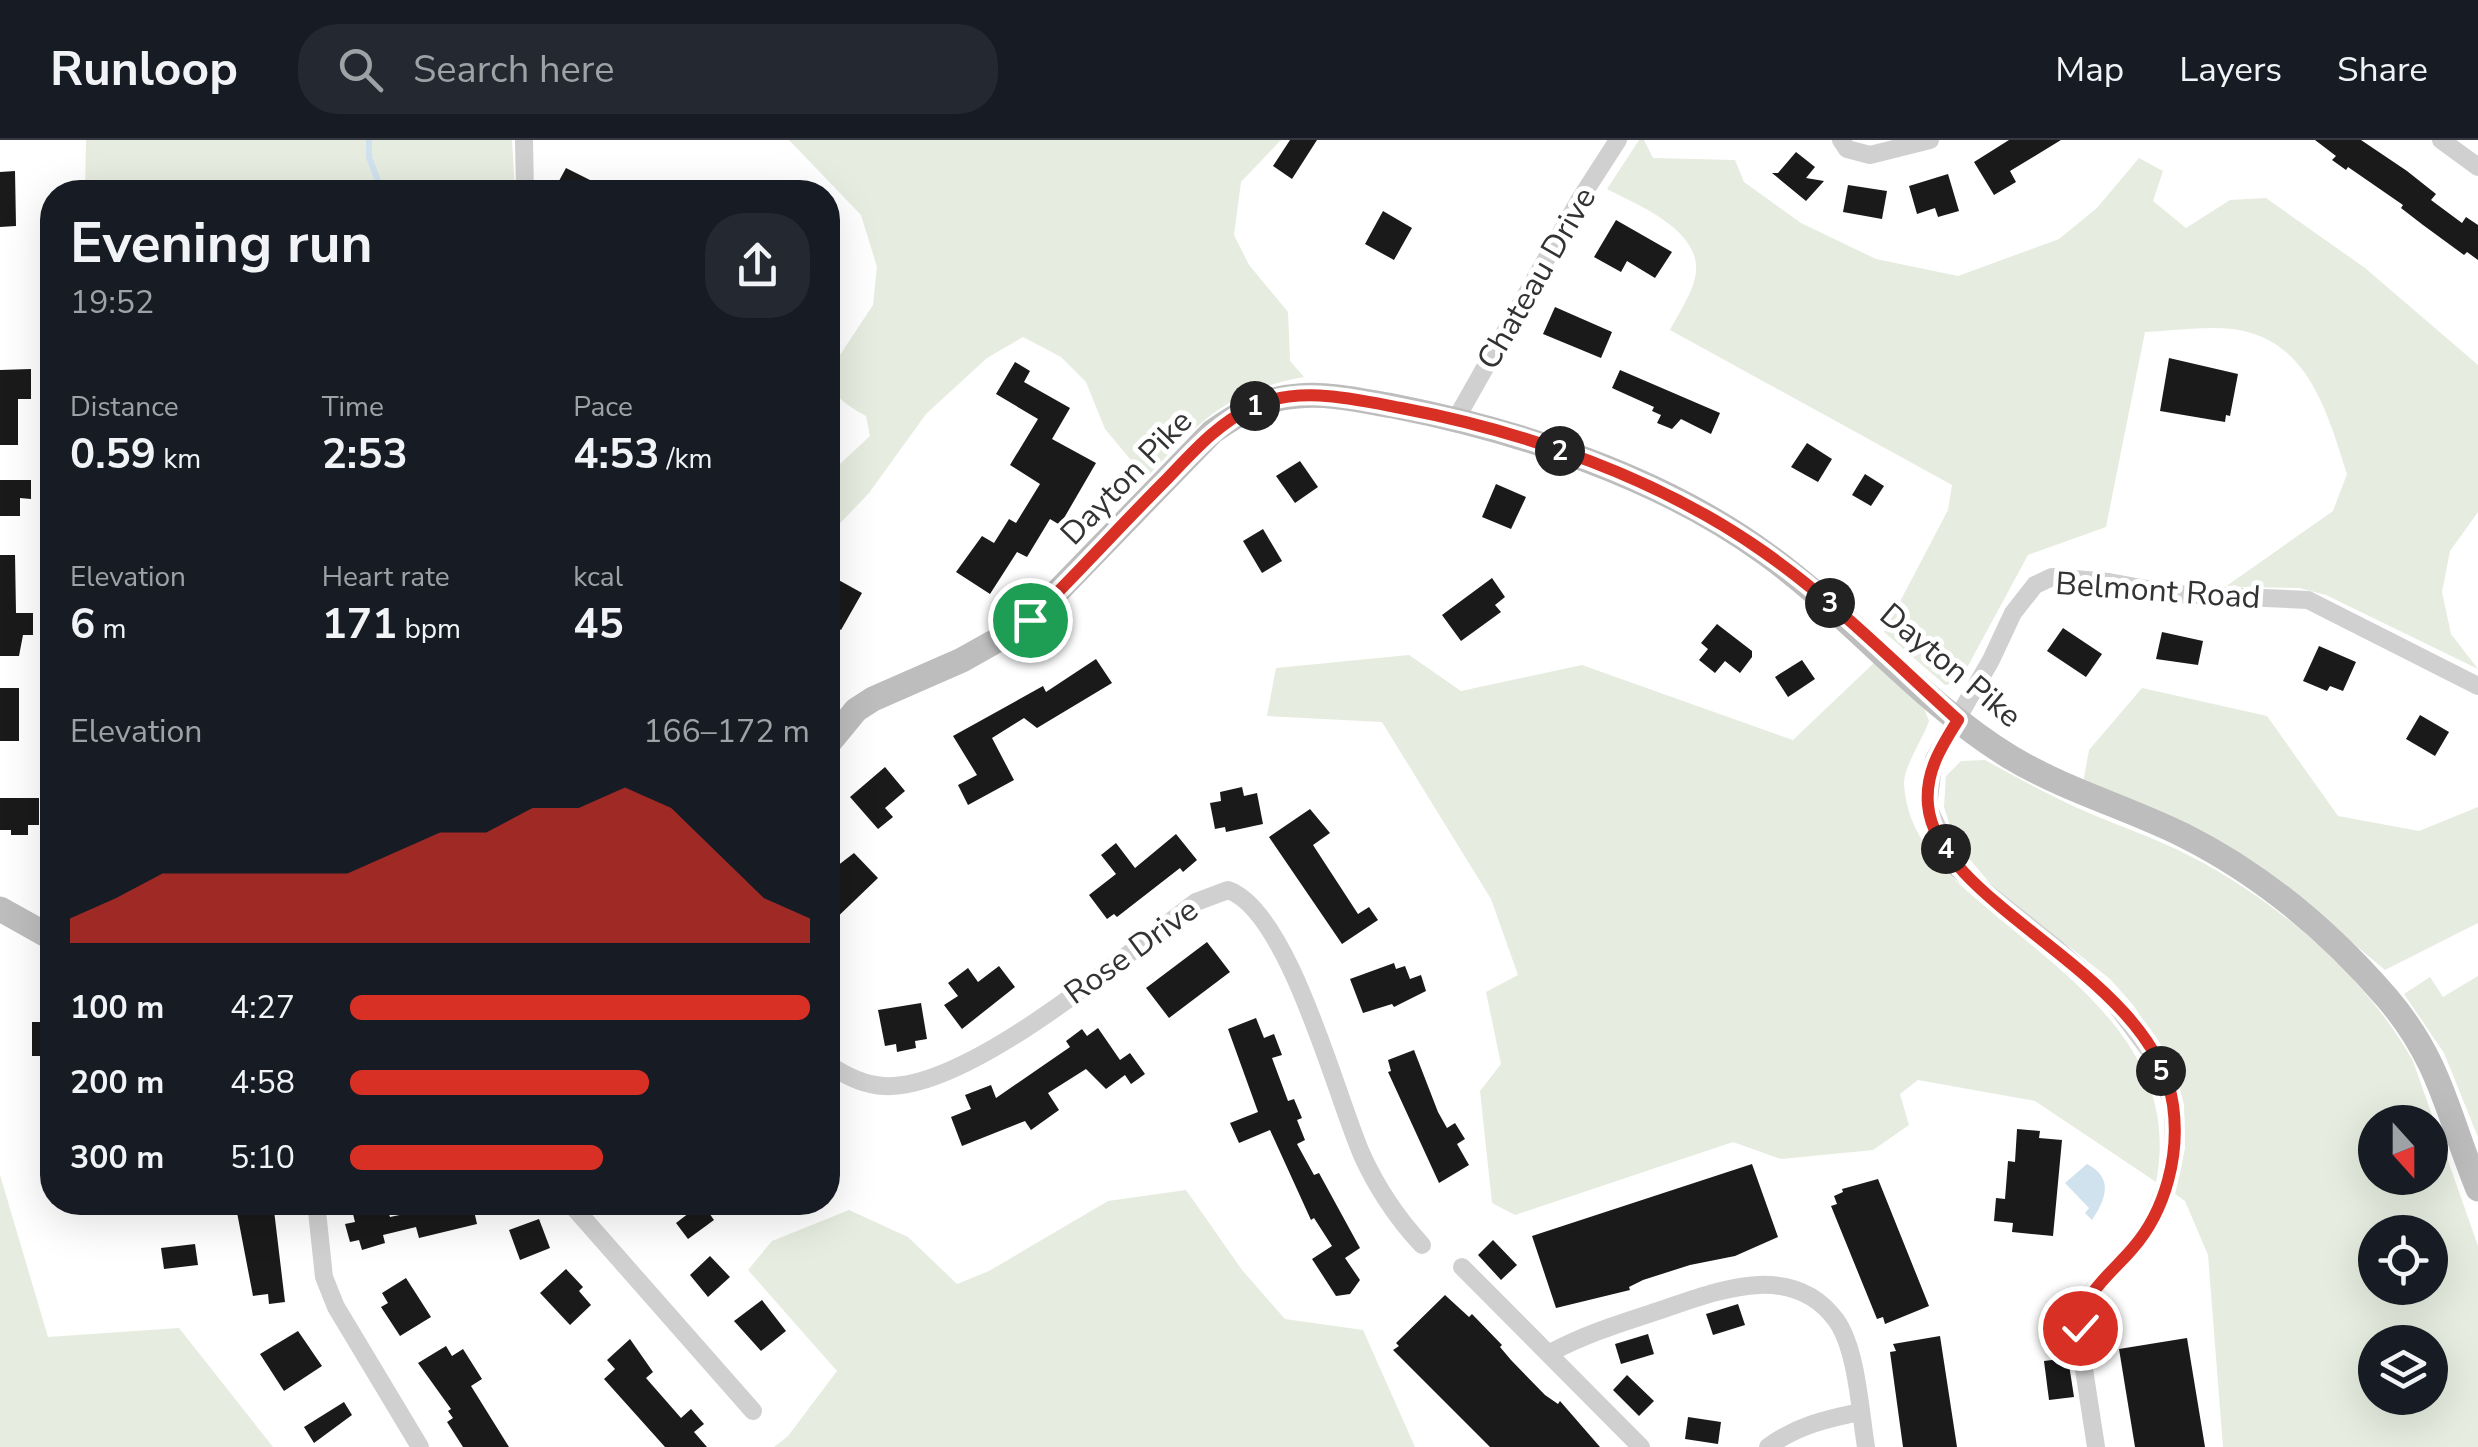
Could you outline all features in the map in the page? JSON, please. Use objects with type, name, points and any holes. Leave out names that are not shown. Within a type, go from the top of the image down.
[{"type":"street","points":[[524,140],[526,180]]},
{"type":"street","name":"Chateau Drive","points":[[1456,418],[1580,198],[1618,140]]},
{"type":"street","points":[[1841,140],[1847,149],[1870,154],[1930,140]]},
{"type":"street","points":[[2441,140],[2478,167]]},
{"type":"street","name":"Dayton Pike","points":[[840,729],[856,710],[873,699],[962,660],[1026,624],[1212,432],[1234,416],[1258,404],[1301,395],[1376,403],[1456,418],[1572,456],[1698,510],[1765,552],[1831,604],[1958,720],[2011,757],[2086,796],[2182,834],[2259,879],[2386,996],[2425,1048],[2478,1190]]},
{"type":"street","name":"Belmont Road","points":[[2096,1447],[2081,1350],[2080,1315],[2094,1289],[2136,1246],[2152,1220],[2170,1176],[2173,1103],[2150,1051],[2109,996],[2056,947],[1957,869],[1928,808],[1934,759],[2013,612],[2035,585],[2052,577],[2174,594],[2308,600],[2478,686]]},
{"type":"street","name":"Rose Drive","points":[[840,1070],[861,1081],[884,1086],[933,1078],[986,1055],[1196,902],[1228,890],[1252,906],[1274,938],[1299,985],[1362,1155],[1394,1212],[1422,1246]]},
{"type":"street","points":[[0,908],[40,931]]},
{"type":"street","points":[[317,1215],[324,1277],[336,1308],[420,1447]]},
{"type":"street","points":[[580,1215],[753,1411]]},
{"type":"street","points":[[1462,1267],[1641,1447]]},
{"type":"street","points":[[1550,1353],[1580,1336],[1728,1287],[1760,1283],[1781,1286],[1816,1301],[1846,1337],[1866,1447]]},
{"type":"street","points":[[1768,1447],[1788,1432],[1860,1412]]},
{"type":"shaded area","points":[[86,140],[512,140],[514,180],[85,180]]},
{"type":"shaded area","points":[[789,140],[1281,140],[1241,182],[1234,235],[1249,265],[1288,312],[1290,361],[1304,377],[1254,391],[1215,412],[1146,478],[1105,429],[1086,382],[1061,357],[1023,337],[987,358],[926,414],[869,493],[840,523],[840,464],[870,436],[866,416],[840,398],[840,355],[873,305],[877,267],[861,215],[840,193],[840,180],[827,180]]},
{"type":"shaded area","points":[[1639,140],[1644,140],[1653,158],[1735,160],[1744,182],[1801,223],[1876,259],[1958,276],[2059,239],[2097,208],[2139,158],[2163,171],[2153,201],[2186,228],[2230,200],[2266,198],[2365,268],[2478,365],[2478,512],[2450,551],[2442,592],[2451,634],[2478,669],[2326,595],[2299,588],[2225,587],[2333,511],[2347,474],[2322,403],[2297,362],[2258,335],[2200,328],[2145,332],[2106,527],[2028,555],[1963,675],[1953,684],[1945,685],[1884,632],[1948,510],[1952,485],[1670,330],[1692,287],[1695,257],[1678,231],[1664,220],[1607,189]]},
{"type":"shaded area","points":[[1409,655],[1461,691],[1582,665],[1793,740],[1876,661],[1924,708],[1929,721],[1904,784],[1920,836],[1953,878],[2081,989],[2135,1055],[2152,1093],[2160,1135],[2156,1182],[2035,1101],[1918,1080],[1900,1094],[1909,1125],[1873,1150],[1781,1159],[1733,1142],[1515,1215],[1492,1203],[1480,1091],[1501,1064],[1486,992],[1518,975],[1491,899],[1382,722],[1267,716],[1276,668]]},
{"type":"shaded area","points":[[2142,688],[2267,716],[2338,816],[2419,831],[2478,807],[2478,923],[2385,970],[2262,867],[2188,824],[2083,783],[2089,750]]},
{"type":"shaded area","points":[[1985,760],[2062,801],[2178,850],[2224,875],[2287,919],[2370,999],[2413,1061],[2428,1105],[2358,1105],[2358,1195],[2448,1195],[2448,1161],[2478,1246],[2478,1447],[2223,1447],[2208,1255],[2185,1201],[2175,1194],[2185,1148],[2184,1104],[2173,1069],[2134,1006],[2110,979],[1994,888],[1955,842],[1944,807],[1946,776],[1961,761]]},
{"type":"shaded area","points":[[2478,976],[2478,1137],[2444,1053],[2404,994],[2430,977],[2443,997]]},
{"type":"shaded area","points":[[0,1175],[48,1337],[179,1328],[273,1447],[0,1447]]},
{"type":"shaded area","points":[[1186,1190],[1242,1270],[1285,1319],[1363,1330],[1415,1447],[774,1447],[788,1436],[837,1371],[748,1270],[772,1241],[849,1210],[908,1237],[957,1284],[989,1271],[1108,1201]]},
{"type":"water","points":[[2087,1164],[2101,1176],[2105,1189],[2092,1220],[2085,1213],[2089,1208],[2065,1183]]},
{"type":"building","points":[[1290,140],[1317,140],[1292,179],[1273,166]]},
{"type":"building","points":[[2009,140],[2061,140],[2010,171],[2016,182],[1994,195],[1974,162]]},
{"type":"building","points":[[2315,140],[2361,140],[2407,171],[2436,194],[2431,200],[2462,223],[2466,217],[2478,225],[2478,260],[2467,252],[2464,255],[2401,208],[2403,205],[2332,160],[2336,156]]},
{"type":"building","points":[[1796,152],[1815,167],[1806,178],[1824,181],[1806,201],[1772,173],[1778,173]]},
{"type":"building","points":[[566,168],[590,180],[560,180]]},
{"type":"building","points":[[15,171],[16,226],[0,227],[0,172]]},
{"type":"building","points":[[1948,174],[1959,211],[1938,217],[1935,208],[1917,214],[1909,186]]},
{"type":"building","points":[[1848,185],[1887,191],[1882,219],[1843,212]]},
{"type":"building","points":[[1383,211],[1412,228],[1394,260],[1365,244]]},
{"type":"building","points":[[1616,220],[1672,252],[1655,278],[1627,261],[1621,272],[1594,257]]},
{"type":"building","points":[[1555,307],[1612,332],[1601,358],[1543,334]]},
{"type":"building","points":[[2169,358],[2238,374],[2230,416],[2226,415],[2225,422],[2160,411]]},
{"type":"building","points":[[1015,362],[1030,371],[1024,382],[1070,408],[1052,439],[1096,463],[1060,525],[1050,519],[1027,557],[1017,552],[990,594],[956,572],[982,536],[994,543],[1009,519],[1016,523],[1040,484],[1010,465],[1038,419],[996,394]]},
{"type":"building","points":[[31,369],[31,399],[18,399],[18,445],[0,445],[0,370]]},
{"type":"building","points":[[1620,370],[1720,413],[1711,434],[1681,419],[1672,429],[1657,423],[1661,415],[1652,411],[1654,407],[1612,388]]},
{"type":"building","points":[[1807,443],[1832,459],[1818,482],[1791,467]]},
{"type":"building","points":[[1300,461],[1318,487],[1295,503],[1276,476]]},
{"type":"building","points":[[1865,474],[1884,486],[1871,506],[1852,495]]},
{"type":"building","points":[[0,480],[31,480],[31,499],[20,498],[20,516],[0,516]]},
{"type":"building","points":[[1496,484],[1526,497],[1511,529],[1482,517]]},
{"type":"building","points":[[1263,529],[1282,561],[1262,573],[1243,541]]},
{"type":"building","points":[[0,555],[15,555],[16,613],[33,613],[33,635],[23,635],[19,656],[0,656]]},
{"type":"building","points":[[1492,578],[1505,597],[1495,605],[1501,612],[1461,641],[1442,615]]},
{"type":"building","points":[[840,581],[862,593],[840,629]]},
{"type":"building","points":[[1717,624],[1752,651],[1740,673],[1725,661],[1715,673],[1699,660],[1708,649],[1701,643]]},
{"type":"building","points":[[2063,628],[2102,654],[2086,677],[2047,651]]},
{"type":"building","points":[[2162,632],[2203,641],[2198,665],[2156,659]]},
{"type":"building","points":[[2319,646],[2356,662],[2343,691],[2330,686],[2327,691],[2303,681]]},
{"type":"building","points":[[1096,659],[1112,683],[1037,728],[1024,718],[992,738],[1014,780],[968,805],[958,785],[977,775],[953,736],[1043,686],[1046,692]]},
{"type":"building","points":[[1802,660],[1815,679],[1788,697],[1775,677]]},
{"type":"building","points":[[0,688],[19,688],[19,741],[0,741]]},
{"type":"building","points":[[2420,715],[2449,732],[2435,756],[2406,739]]},
{"type":"building","points":[[885,767],[905,791],[885,808],[893,817],[878,829],[850,797]]},
{"type":"building","points":[[1242,787],[1244,796],[1257,793],[1263,824],[1226,832],[1225,827],[1215,829],[1210,803],[1221,801],[1220,792]]},
{"type":"building","points":[[0,798],[39,798],[39,825],[28,825],[28,835],[0,830]]},
{"type":"building","points":[[1310,809],[1330,833],[1313,845],[1358,914],[1369,907],[1378,920],[1342,944],[1269,837]]},
{"type":"building","points":[[1176,834],[1197,860],[1183,872],[1180,868],[1117,917],[1114,914],[1107,919],[1089,895],[1116,874],[1101,855],[1116,843],[1135,868]]},
{"type":"building","points":[[854,853],[878,878],[840,914],[840,864]]},
{"type":"building","points":[[1207,942],[1230,972],[1169,1018],[1146,988]]},
{"type":"building","points":[[1394,963],[1396,969],[1405,966],[1410,979],[1421,975],[1426,991],[1394,1007],[1392,1004],[1363,1013],[1350,979]]},
{"type":"building","points":[[999,966],[1015,987],[962,1029],[944,1005],[958,996],[948,983],[968,968],[978,982]]},
{"type":"building","points":[[921,1003],[927,1039],[915,1041],[916,1048],[897,1052],[896,1044],[885,1046],[878,1010]]},
{"type":"building","points":[[1256,1018],[1264,1038],[1274,1034],[1282,1055],[1272,1058],[1288,1101],[1294,1099],[1302,1118],[1297,1120],[1305,1140],[1297,1144],[1314,1175],[1319,1173],[1360,1248],[1345,1258],[1360,1280],[1350,1294],[1336,1296],[1312,1259],[1332,1246],[1314,1218],[1311,1220],[1270,1130],[1239,1143],[1230,1123],[1258,1112],[1228,1029]]},
{"type":"building","points":[[32,1022],[40,1022],[40,1056],[32,1056]]},
{"type":"building","points":[[1098,1028],[1120,1060],[1130,1053],[1145,1074],[1131,1084],[1125,1075],[1106,1089],[1086,1069],[1048,1093],[1059,1110],[1031,1130],[1025,1121],[962,1146],[951,1117],[971,1109],[965,1095],[991,1085],[996,1098],[1070,1047],[1066,1041],[1082,1029],[1087,1036]]},
{"type":"building","points":[[1414,1050],[1447,1128],[1455,1123],[1465,1139],[1457,1144],[1469,1165],[1439,1183],[1388,1072],[1388,1060]]},
{"type":"building","points":[[2017,1129],[2040,1131],[2039,1138],[2062,1140],[2053,1236],[2012,1232],[2013,1223],[1994,1221],[1996,1198],[2005,1199],[2008,1161],[2015,1162]]},
{"type":"building","points":[[1752,1164],[1778,1237],[1735,1256],[1643,1280],[1630,1290],[1556,1308],[1532,1236]]},
{"type":"building","points":[[1878,1179],[1929,1306],[1885,1324],[1883,1317],[1877,1319],[1831,1206],[1837,1204],[1834,1196],[1842,1189]]},
{"type":"building","points":[[237,1215],[275,1215],[285,1302],[269,1304],[268,1294],[253,1296]]},
{"type":"building","points":[[353,1215],[475,1215],[477,1224],[419,1238],[416,1227],[383,1235],[385,1243],[362,1250],[359,1240],[350,1242],[345,1224],[355,1222]]},
{"type":"building","points":[[686,1215],[710,1215],[714,1220],[688,1239],[676,1223]]},
{"type":"building","points":[[539,1219],[550,1248],[520,1260],[509,1230]]},
{"type":"building","points":[[1493,1240],[1517,1265],[1501,1280],[1478,1255]]},
{"type":"building","points":[[195,1244],[198,1265],[164,1269],[161,1248]]},
{"type":"building","points":[[710,1256],[730,1277],[708,1297],[690,1275]]},
{"type":"building","points":[[566,1269],[583,1287],[579,1291],[591,1305],[570,1325],[540,1293]]},
{"type":"building","points":[[406,1278],[431,1317],[400,1336],[381,1307],[388,1303],[382,1293]]},
{"type":"building","points":[[1445,1295],[1469,1317],[1472,1314],[1511,1360],[1545,1395],[1558,1404],[1560,1401],[1600,1447],[1490,1447],[1393,1350]]},
{"type":"building","points":[[762,1300],[786,1331],[761,1351],[734,1321]]},
{"type":"building","points":[[1738,1304],[1745,1325],[1713,1335],[1706,1314]]},
{"type":"building","points":[[298,1331],[322,1366],[284,1391],[260,1354]]},
{"type":"building","points":[[1648,1334],[1654,1354],[1621,1364],[1615,1344]]},
{"type":"building","points":[[1940,1336],[1957,1447],[1903,1447],[1890,1352],[1896,1351],[1893,1344]]},
{"type":"building","points":[[2187,1338],[2205,1447],[2135,1447],[2119,1349]]},
{"type":"building","points":[[630,1339],[653,1372],[646,1378],[681,1418],[691,1409],[704,1424],[694,1432],[707,1447],[665,1447],[604,1379],[615,1369],[607,1360]]},
{"type":"building","points":[[446,1346],[452,1356],[463,1349],[482,1379],[471,1386],[509,1447],[463,1447],[447,1422],[453,1418],[448,1411],[451,1409],[418,1363]]},
{"type":"building","points":[[2068,1358],[2074,1397],[2049,1400],[2044,1361]]},
{"type":"building","points":[[1627,1375],[1654,1401],[1639,1416],[1613,1390]]},
{"type":"building","points":[[344,1402],[352,1415],[314,1443],[304,1427]]},
{"type":"building","points":[[1688,1417],[1721,1422],[1718,1444],[1685,1439]]},
{"type":"waterway","points":[[369,140],[369,157],[378,180]]},
{"type":"route","points":[[1030,620],[1212,432],[1258,404],[1301,395],[1376,403],[1456,418],[1522,438],[1698,510],[1765,552],[1831,604],[1958,720],[1934,759],[1928,808],[1957,869],[2056,947],[2109,996],[2133,1025],[2162,1074],[2173,1103],[2170,1176],[2152,1220],[2136,1246],[2094,1289],[2080,1315],[2080,1328]]}]
